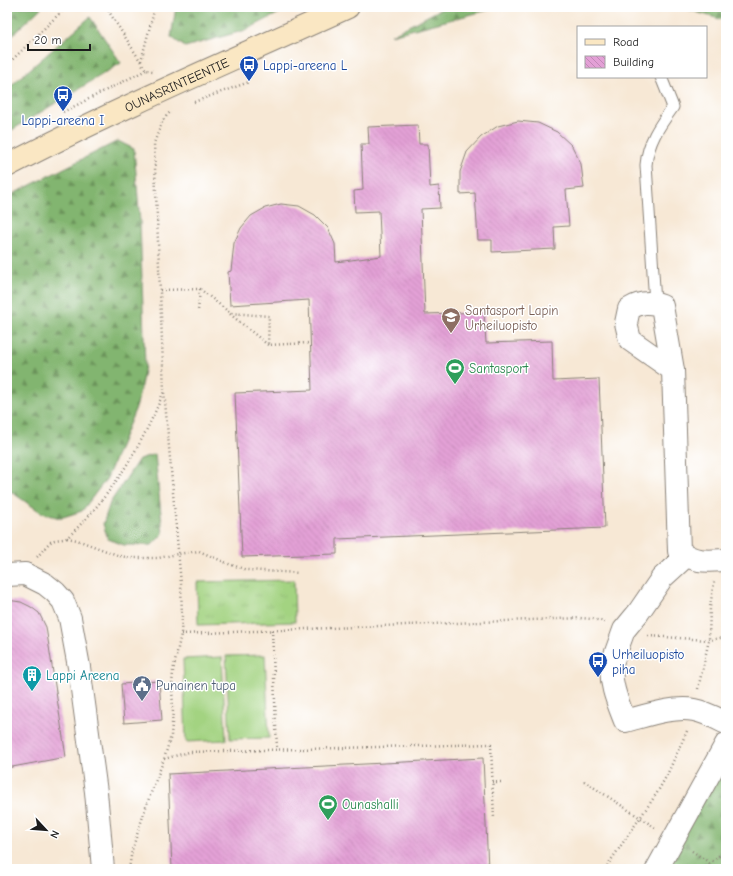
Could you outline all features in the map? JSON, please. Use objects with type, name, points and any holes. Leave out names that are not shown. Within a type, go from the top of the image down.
[{"type":"street","name":"OUNASRINTEENTIE","points":[[7,166],[41,148],[165,90],[348,7]]},
{"type":"street","points":[[673,370],[630,340],[626,323],[629,309],[637,304],[655,303],[662,306],[673,370],[679,551],[700,562],[724,560]]},
{"type":"street","points":[[686,556],[662,578],[638,613],[624,630],[611,668],[613,686],[625,721],[670,711],[694,710],[726,723]]},
{"type":"street","points":[[16,574],[45,584],[55,592],[63,601],[70,618],[79,668],[96,792],[103,869]]},
{"type":"street","points":[[657,869],[726,744]]},
{"type":"lane","points":[[655,303],[646,165],[647,153],[651,140],[658,127],[673,107],[661,78]]},
{"type":"path","points":[[7,65],[66,7]]},
{"type":"path","points":[[106,7],[146,70]]},
{"type":"path","points":[[141,62],[155,7]]},
{"type":"path","points":[[63,112],[146,70],[159,72]]},
{"type":"path","points":[[187,104],[249,82]]},
{"type":"path","points":[[129,869],[135,838],[171,736],[174,710],[172,686],[173,671],[181,634],[182,602],[164,390],[154,142],[163,120],[173,110]]},
{"type":"path","points":[[160,290],[200,289],[268,345],[310,343]]},
{"type":"path","points":[[198,311],[200,289]]},
{"type":"path","points":[[230,314],[269,316],[268,345]]},
{"type":"path","points":[[67,538],[103,500],[116,481],[153,419],[164,390]]},
{"type":"path","points":[[16,574],[36,558],[53,541],[67,538],[77,540],[120,556],[132,558],[158,558],[199,551],[247,570],[299,573]]},
{"type":"path","points":[[605,869],[667,775],[682,743],[694,710],[709,640],[710,607],[715,576],[724,560]]},
{"type":"path","points":[[181,634],[580,618],[593,619],[645,636],[709,640],[726,637]]},
{"type":"path","points":[[272,630],[277,749]]},
{"type":"path","points":[[164,759],[189,752],[491,744],[494,819]]},
{"type":"path","points":[[584,781],[710,863]]},
{"type":"path","points":[[492,782],[503,782]]},
{"type":"path","points":[[703,869],[726,850]]},
{"type":"green space","points":[[7,7],[42,7],[7,40]]},
{"type":"green space","points":[[176,7],[291,7],[246,30],[185,47],[171,37]]},
{"type":"green space","points":[[445,7],[500,7],[391,35]]},
{"type":"green space","points":[[680,7],[726,7],[726,21]]},
{"type":"green space","points":[[90,17],[121,63],[7,133],[7,89]]},
{"type":"green space","points":[[118,141],[134,149],[140,222],[145,366],[137,405],[107,478],[82,511],[60,518],[42,513],[7,489],[7,197]]},
{"type":"green space","points":[[155,454],[163,534],[152,545],[124,545],[108,539],[103,524],[110,503],[139,459]]},
{"type":"green space","points":[[294,580],[295,622],[198,625],[197,582]]},
{"type":"green space","points":[[265,655],[269,738],[230,739],[226,656]]},
{"type":"green space","points":[[222,657],[226,740],[186,742],[183,659]]},
{"type":"green space","points":[[726,744],[726,869],[657,869]]},
{"type":"building","points":[[518,121],[538,123],[557,132],[572,146],[581,164],[584,188],[566,190],[569,226],[554,227],[555,249],[492,252],[492,240],[478,240],[475,193],[460,194],[460,172],[467,152],[481,137],[498,126]]},
{"type":"building","name":"Santasport","points":[[418,125],[419,144],[428,144],[430,187],[439,186],[440,208],[421,209],[425,314],[484,312],[486,343],[552,341],[553,381],[599,379],[605,528],[337,539],[337,554],[242,557],[235,393],[312,390],[309,300],[230,305],[228,272],[231,271],[234,243],[241,228],[251,216],[265,208],[281,204],[299,206],[315,215],[328,228],[335,244],[336,262],[381,256],[379,211],[355,212],[354,191],[363,190],[361,144],[369,144],[368,127]]},
{"type":"building","name":"Lappi Areena","points":[[7,600],[21,602],[31,607],[39,613],[46,627],[66,757],[7,768]]},
{"type":"building","name":"Punainen tupa","points":[[159,681],[162,720],[124,723],[121,684]]},
{"type":"building","name":"Ounashalli","points":[[483,758],[488,869],[172,869],[168,774]]},
{"type":"place","name":"Lappi-areena L","points":[[249,82]]},
{"type":"place","name":"Lappi-areena I","points":[[63,112]]},
{"type":"place","name":"Santasport Lapin Urheiluopisto","points":[[451,334]]},
{"type":"place","name":"Santasport","points":[[455,385]]},
{"type":"place","name":"Urheiluopisto piha","points":[[598,678]]},
{"type":"place","name":"Lappi Areena","points":[[32,692]]},
{"type":"place","name":"Punainen tupa","points":[[142,702]]},
{"type":"place","name":"Ounashalli","points":[[328,821]]}]
